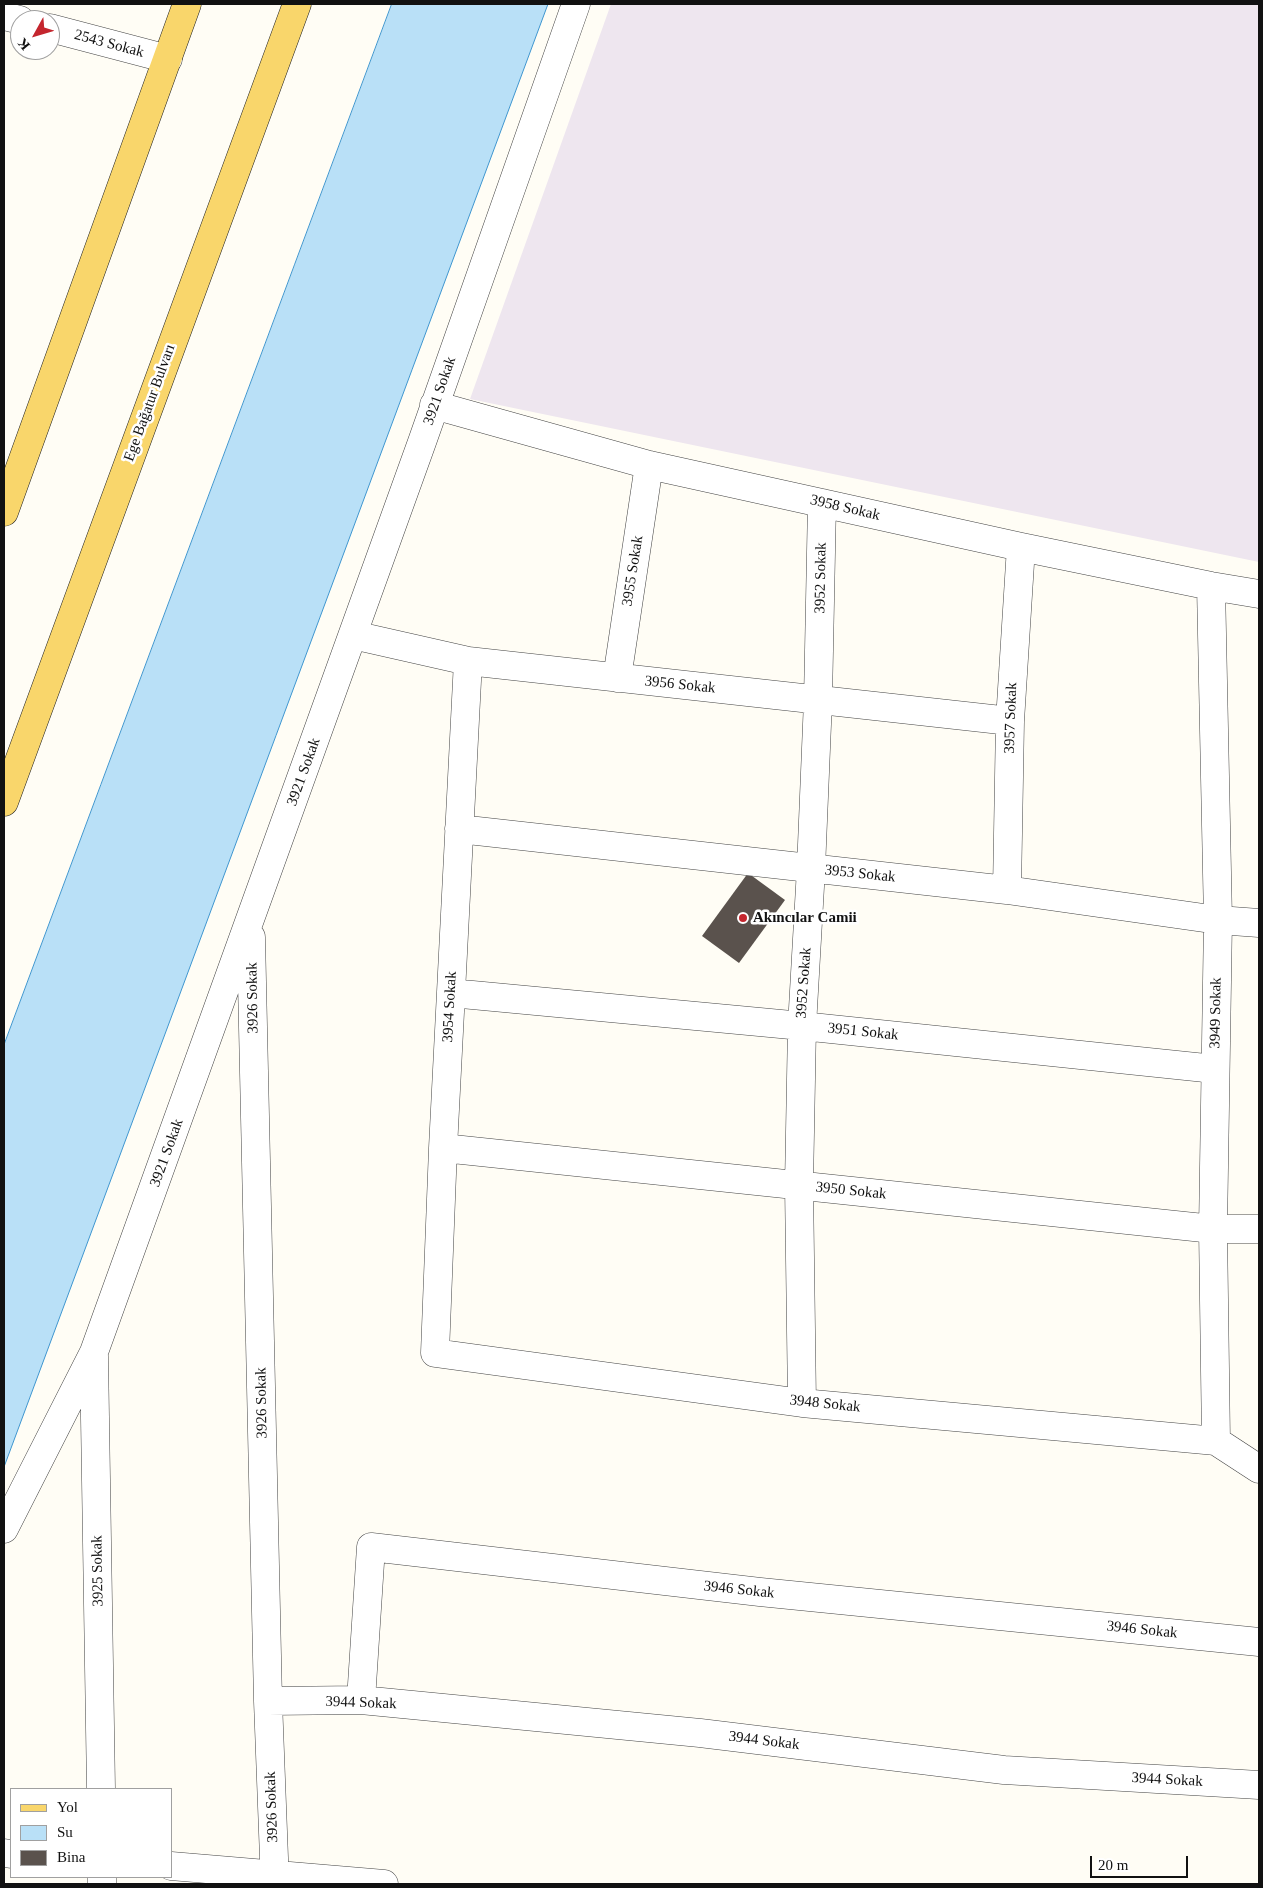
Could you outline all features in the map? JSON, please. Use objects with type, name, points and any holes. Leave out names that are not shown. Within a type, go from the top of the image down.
[{"type":"main road","points":[[4,512],[187,4]]},
{"type":"main road","name":"Ege Bağatur Bulvarı","points":[[4,802],[297,4]]},
{"type":"street","name":"3921 Sokak","points":[[4,1529],[94,1352],[251,921],[576,4]]},
{"type":"street","name":"2543 Sokak","points":[[60,31],[168,59]]},
{"type":"street","name":"3958 Sokak","points":[[434,406],[649,464],[1021,548],[1259,594]]},
{"type":"street","name":"3955 Sokak","points":[[617,678],[649,464]]},
{"type":"street","name":"3952 Sokak","points":[[802,1403],[799,1185],[802,1026],[818,700],[822,503]]},
{"type":"street","name":"3957 Sokak","points":[[1007,890],[1010,721],[1021,548]]},
{"type":"street","name":"3949 Sokak","points":[[1211,586],[1218,920],[1213,1229],[1216,1440]]},
{"type":"street","name":"3956 Sokak","points":[[353,635],[468,661],[1010,721]]},
{"type":"street","name":"3954 Sokak","points":[[434,1353],[468,661]]},
{"type":"street","name":"3953 Sokak","points":[[459,829],[1007,890],[1218,920],[1259,923]]},
{"type":"street","name":"3926 Sokak","points":[[251,921],[268,1701],[275,1879]]},
{"type":"street","name":"3951 Sokak","points":[[451,993],[802,1026],[1215,1069]]},
{"type":"street","name":"3950 Sokak","points":[[443,1148],[1213,1229],[1259,1229]]},
{"type":"street","name":"3925 Sokak","points":[[94,1352],[101,1788]]},
{"type":"street","name":"3948 Sokak","points":[[434,1353],[802,1403],[1216,1440]]},
{"type":"street","points":[[1216,1440],[1259,1469]]},
{"type":"street","name":"3946 Sokak","points":[[361,1700],[371,1547],[760,1592],[1259,1642]]},
{"type":"street","name":"3944 Sokak","points":[[268,1701],[361,1700],[700,1733],[1004,1770],[1259,1785]]},
{"type":"street","points":[[172,1866],[275,1879],[384,1884]]},
{"type":"shaded area","points":[[611,4],[1259,4],[1259,562],[470,399]]},
{"type":"water","points":[[392,4],[548,4],[4,1467],[4,1045]]},
{"type":"building","name":"Akıncılar Camii","points":[[748,873],[785,900],[739,963],[702,936]]},
{"type":"place","name":"Akıncılar Camii","points":[[743,918]]}]
